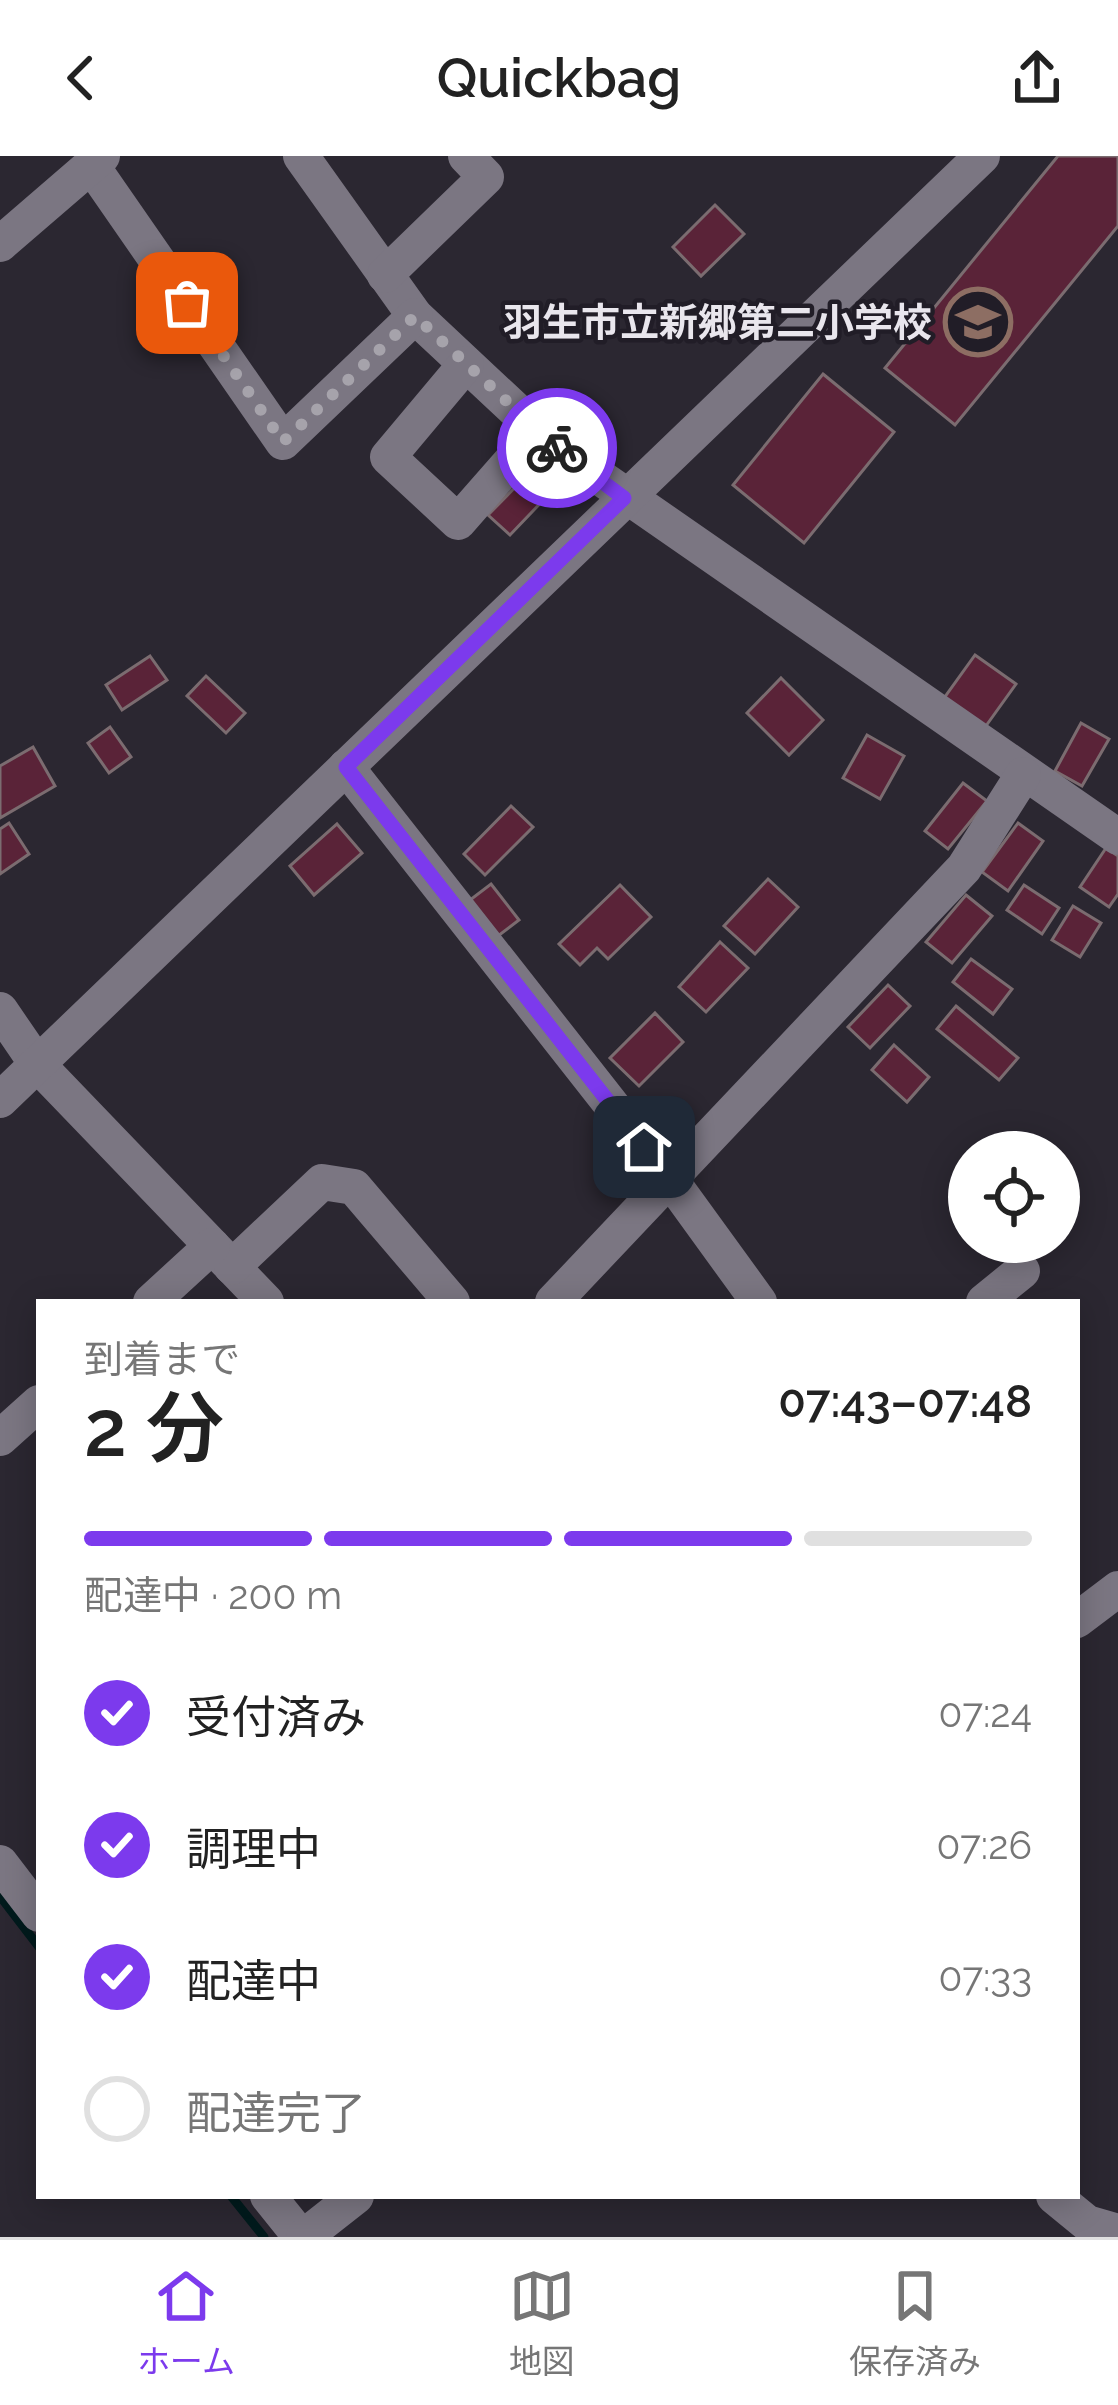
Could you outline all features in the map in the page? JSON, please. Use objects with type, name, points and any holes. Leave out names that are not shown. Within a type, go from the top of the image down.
[{"type":"street","points":[[301,156],[415,316],[538,431],[624,498],[1118,837]]},
{"type":"street","points":[[386,275],[486,177],[466,156]]},
{"type":"street","points":[[0,1100],[982,156]]},
{"type":"street","points":[[0,244],[96,160],[283,442],[415,316]]},
{"type":"street","points":[[466,364],[388,457],[458,522],[538,431]]},
{"type":"street","points":[[346,767],[672,1182],[757,1299]]},
{"type":"street","points":[[556,1299],[672,1182],[964,868],[1023,775]]},
{"type":"street","points":[[0,1010],[38,1064],[263,1299]]},
{"type":"street","points":[[156,1299],[322,1182],[354,1187],[449,1299]]},
{"type":"street","points":[[988,1299],[1022,1270]]},
{"type":"street","points":[[0,1438],[36,1405]]},
{"type":"street","points":[[1080,1618],[1118,1589]]},
{"type":"street","points":[[0,1863],[36,1904]]},
{"type":"street","points":[[271,2199],[303,2237],[352,2199]]},
{"type":"street","points":[[1058,2199],[1088,2223],[1118,2232]]},
{"type":"building","points":[[1058,156],[1118,156],[1118,226],[955,425],[885,368]]},
{"type":"building","points":[[715,205],[744,234],[701,276],[673,247]]},
{"type":"building","points":[[823,374],[894,432],[804,543],[733,485]]},
{"type":"building","points":[[531,471],[552,491],[510,535],[488,515]]},
{"type":"building","points":[[975,655],[1016,684],[983,730],[942,701]]},
{"type":"building","points":[[150,656],[167,680],[122,710],[106,685]]},
{"type":"building","points":[[206,676],[245,713],[226,733],[187,696]]},
{"type":"building","points":[[781,678],[823,720],[789,755],[747,713]]},
{"type":"building","points":[[1081,723],[1109,739],[1082,786],[1055,771]]},
{"type":"building","points":[[110,727],[131,757],[109,773],[88,743]]},
{"type":"building","points":[[867,735],[904,756],[880,799],[843,778]]},
{"type":"building","points":[[33,747],[55,786],[0,818],[0,766]]},
{"type":"building","points":[[963,783],[987,801],[948,849],[925,831]]},
{"type":"building","points":[[511,806],[533,827],[485,875],[464,854]]},
{"type":"building","points":[[9,823],[29,854],[0,874],[0,829]]},
{"type":"building","points":[[1018,823],[1043,841],[1008,891],[982,872]]},
{"type":"building","points":[[337,824],[362,853],[314,895],[290,866]]},
{"type":"building","points":[[1106,848],[1118,856],[1118,894],[1109,907],[1080,887]]},
{"type":"building","points":[[768,879],[798,907],[755,954],[724,926]]},
{"type":"building","points":[[491,884],[519,920],[498,936],[470,900]]},
{"type":"building","points":[[620,885],[651,917],[608,959],[597,948],[580,965],[559,944]]},
{"type":"building","points":[[1024,885],[1059,908],[1042,934],[1007,910]]},
{"type":"building","points":[[966,895],[992,916],[952,963],[926,942]]},
{"type":"building","points":[[1073,906],[1101,923],[1080,957],[1052,940]]},
{"type":"building","points":[[720,942],[748,968],[706,1012],[679,987]]},
{"type":"building","points":[[971,959],[1012,989],[993,1014],[953,982]]},
{"type":"building","points":[[888,985],[910,1006],[870,1048],[848,1027]]},
{"type":"building","points":[[956,1006],[1018,1058],[999,1080],[937,1029]]},
{"type":"building","points":[[655,1013],[683,1042],[639,1086],[610,1058]]},
{"type":"building","points":[[894,1045],[929,1077],[907,1102],[872,1070]]},
{"type":"waterway","points":[[0,1896],[36,1943]]},
{"type":"waterway","points":[[233,2199],[264,2237]]},
{"type":"way so far","points":[[187,303],[283,442],[415,316],[557,448]]},
{"type":"place","name":"羽生市立新郷第二小学校","points":[[978,322]]},
{"type":"route","points":[[557,448],[624,498],[346,767],[644,1147]]}]
